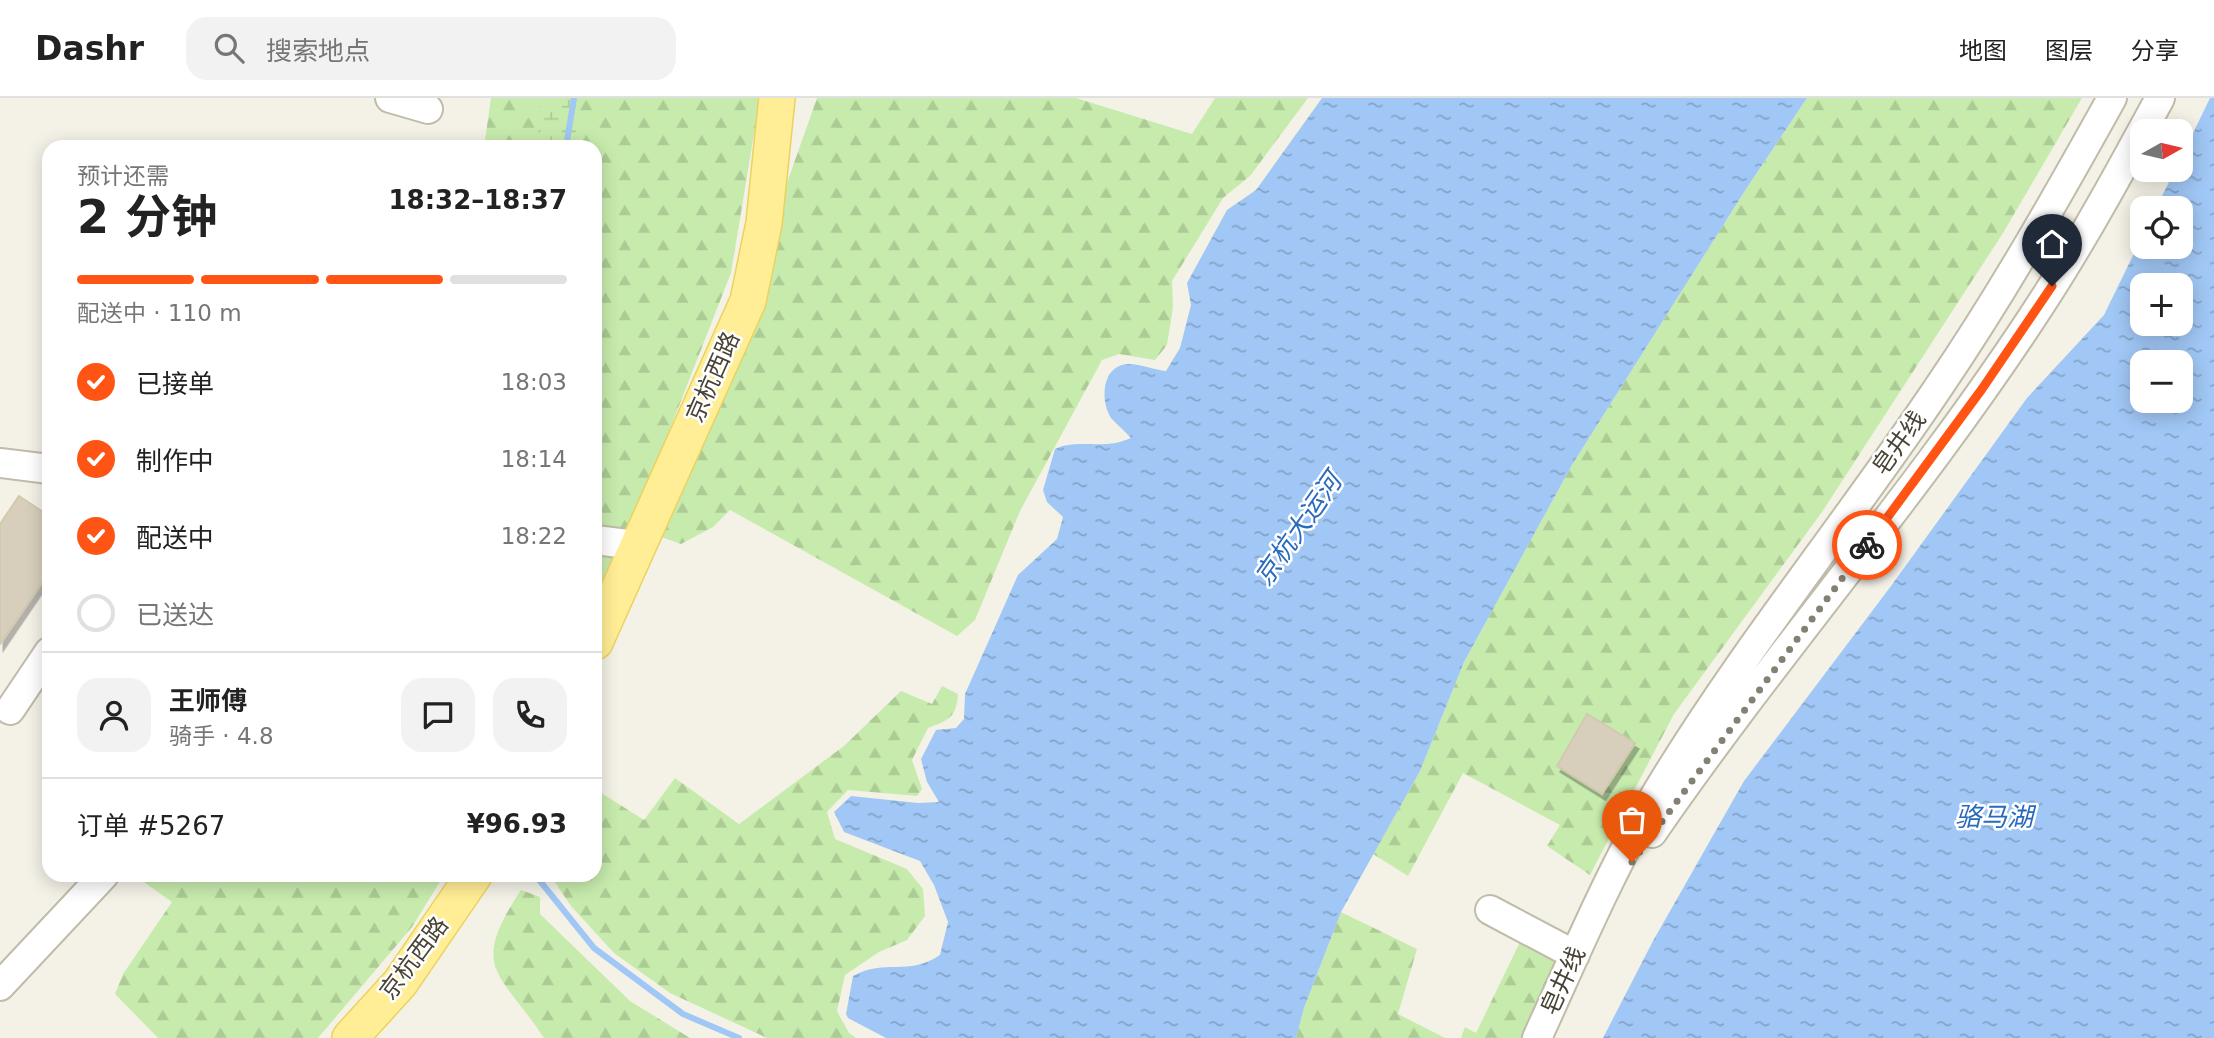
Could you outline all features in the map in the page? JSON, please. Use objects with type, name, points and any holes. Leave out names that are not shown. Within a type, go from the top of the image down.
[{"type":"main road","name":"京杭西路","points":[[602,625],[747,301],[764,223],[777,98]]},
{"type":"main road","name":"京杭西路","points":[[350,1038],[400,983],[469,882]]},
{"type":"street","points":[[390,98],[428,109]]},
{"type":"street","name":"皂井线","points":[[1536,1038],[1589,925],[1661,786],[1760,635],[1945,379],[2026,253],[2112,98]]},
{"type":"street","name":"皂井线","points":[[1589,925],[1661,820],[2033,316],[2088,229],[2160,98]]},
{"type":"street","points":[[0,463],[42,469]]},
{"type":"street","points":[[602,541],[636,545]]},
{"type":"street","points":[[10,710],[42,662]]},
{"type":"street","points":[[1,983],[97,882]]},
{"type":"street","points":[[1490,910],[1575,955]]},
{"type":"green space","points":[[491,98],[760,98],[731,273],[657,462],[602,579],[602,140],[485,140]]},
{"type":"green space","points":[[541,98],[581,98],[575,140],[536,140]]},
{"type":"green space","points":[[817,98],[1076,98],[1192,134],[1215,98],[1308,98],[1250,176],[1223,198],[1172,281],[1173,307],[1167,345],[1155,360],[1119,354],[1102,360],[1020,511],[975,620],[957,636],[730,510],[713,527],[681,544],[656,535],[764,310],[783,194]]},
{"type":"green space","points":[[1807,98],[2082,98],[2003,233],[1822,512],[1674,714],[1590,875],[1547,846],[1560,825],[1463,773],[1408,876],[1373,854],[1420,771],[1464,662],[1572,465],[1746,189]]},
{"type":"green space","points":[[942,686],[958,694],[953,713],[941,723],[928,728],[912,760],[922,789],[917,796],[848,790],[827,812],[835,839],[907,869],[923,889],[925,916],[907,940],[879,952],[845,975],[837,1011],[849,1033],[856,1038],[767,1038],[670,993],[614,953],[571,906],[555,882],[602,882],[602,793],[644,820],[675,778],[739,824],[844,746],[901,691],[932,704]]},
{"type":"green space","points":[[144,882],[440,882],[412,927],[318,1038],[158,1038],[115,994],[123,974],[172,902]]},
{"type":"green space","points":[[521,890],[540,897],[540,914],[630,1001],[690,1038],[544,1038],[503,983],[493,954],[496,937]]},
{"type":"green space","points":[[1341,912],[1417,949],[1398,1014],[1445,1038],[1296,1038],[1304,1008]]},
{"type":"green space","points":[[1520,942],[1560,963],[1523,1038],[1461,1038],[1465,1027],[1476,1033]]},
{"type":"water","name":"京杭大运河","points":[[1322,98],[1807,98],[1746,189],[1572,465],[1464,662],[1420,771],[1341,912],[1304,1008],[1296,1038],[886,1038],[848,1018],[846,1014],[853,976],[876,968],[917,965],[940,955],[948,922],[934,885],[920,861],[844,832],[834,812],[851,796],[918,803],[939,802],[927,782],[921,759],[936,730],[956,728],[964,719],[965,694],[1018,575],[1057,539],[1063,517],[1047,502],[1043,490],[1055,449],[1073,444],[1110,444],[1131,438],[1108,412],[1105,388],[1110,374],[1115,368],[1127,364],[1166,371],[1180,348],[1191,305],[1187,283],[1227,210],[1256,190]]},
{"type":"water","name":"骆马湖","points":[[2210,98],[2214,98],[2214,1038],[1603,1038],[1653,941],[1744,781],[1891,586],[2027,398],[2104,315],[2131,259],[2193,259],[2193,196],[2162,196],[2169,182],[2193,182],[2193,133]]},
{"type":"building","points":[[19,496],[42,511],[42,582],[0,644],[0,524]]},
{"type":"building","points":[[1587,714],[1635,743],[1602,794],[1557,766]]},
{"type":"waterway","points":[[567,140],[574,98]]},
{"type":"waterway","points":[[541,882],[594,948],[683,1014],[739,1038]]},
{"type":"way so far","points":[[1632,862],[1867,545]]},
{"type":"route","points":[[1867,545],[1982,389],[2052,286]]}]
